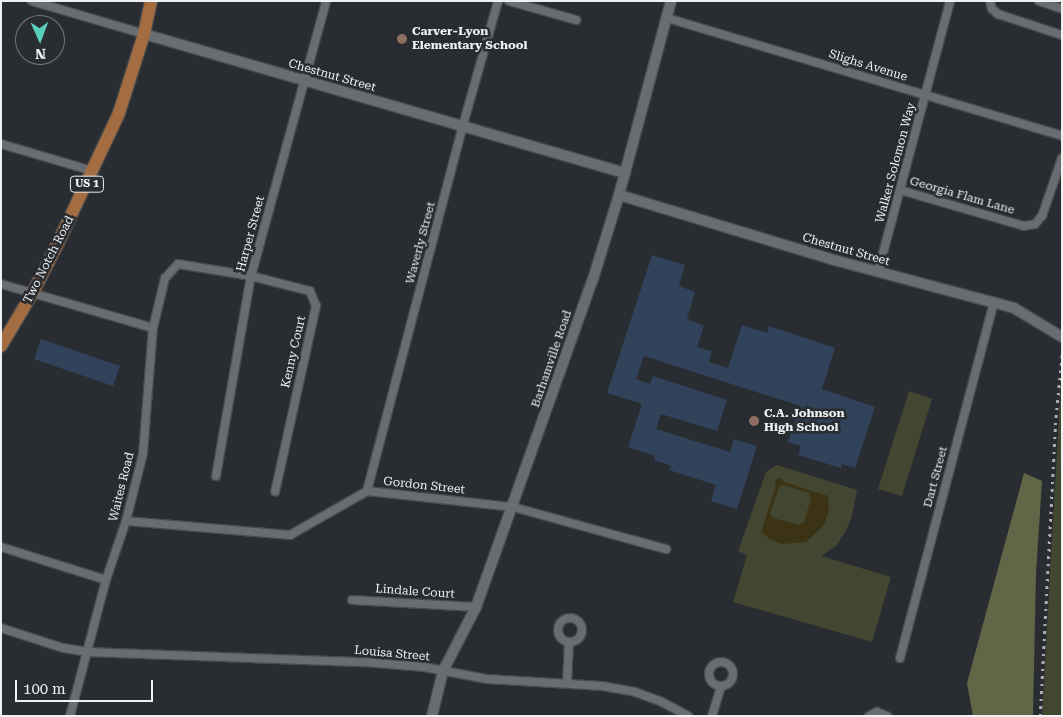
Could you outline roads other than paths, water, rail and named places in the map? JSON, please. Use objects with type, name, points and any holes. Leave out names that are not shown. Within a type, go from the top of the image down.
[{"type":"main road","name":"Two Notch Road","points":[[1,346],[33,292],[93,171],[119,113],[144,34],[152,1]]},
{"type":"street","name":"Chestnut Street","points":[[32,1],[305,82],[463,125],[625,173]]},
{"type":"street","name":"Harper Street","points":[[216,476],[251,276],[326,1]]},
{"type":"street","name":"Waverly Street","points":[[367,491],[463,125],[498,1]]},
{"type":"street","points":[[509,1],[576,20]]},
{"type":"street","name":"Barhamville Road","points":[[432,716],[444,671],[476,608],[581,313],[619,195],[671,1]]},
{"type":"street","name":"Walker Solomon Way","points":[[878,272],[950,1]]},
{"type":"street","points":[[990,1],[992,9],[998,14],[1062,35]]},
{"type":"street","points":[[1040,1],[1062,8]]},
{"type":"street","name":"Slighs Avenue","points":[[667,18],[1062,136]]},
{"type":"street","points":[[1,144],[93,171]]},
{"type":"street","name":"Georgia Flam Lane","points":[[900,190],[1024,226],[1035,224],[1042,216],[1062,158]]},
{"type":"street","name":"Chestnut Street","points":[[619,195],[878,272],[994,302],[1024,313],[1062,337]]},
{"type":"street","name":"Kenny Court","points":[[178,264],[251,276],[310,291],[316,306],[275,492]]},
{"type":"street","name":"Waites Road","points":[[70,716],[106,580],[126,522],[143,454],[153,328],[165,278],[178,264]]},
{"type":"street","points":[[1,284],[153,328]]},
{"type":"street","name":"Dart Street","points":[[900,658],[994,302]]},
{"type":"street","name":"Gordon Street","points":[[126,522],[290,535],[367,491],[513,507],[666,549]]},
{"type":"street","points":[[1,546],[106,580]]},
{"type":"street","name":"Lindale Court","points":[[352,600],[476,608]]},
{"type":"street","name":"Louisa Street","points":[[1,628],[63,648],[87,652],[364,662],[444,671],[486,679],[602,686],[635,692],[660,701],[688,716]]},
{"type":"street","points":[[567,683],[569,642]]},
{"type":"street","points":[[712,716],[721,687]]},
{"type":"street","points":[[869,716],[880,712],[887,716]]},
{"type":"railway","points":[[1040,716],[1055,425],[1062,353]]},
{"type":"place","name":"Carver-Lyon Elementary School","points":[[402,39]]},
{"type":"place","name":"C.A. Johnson High School","points":[[754,421]]}]
